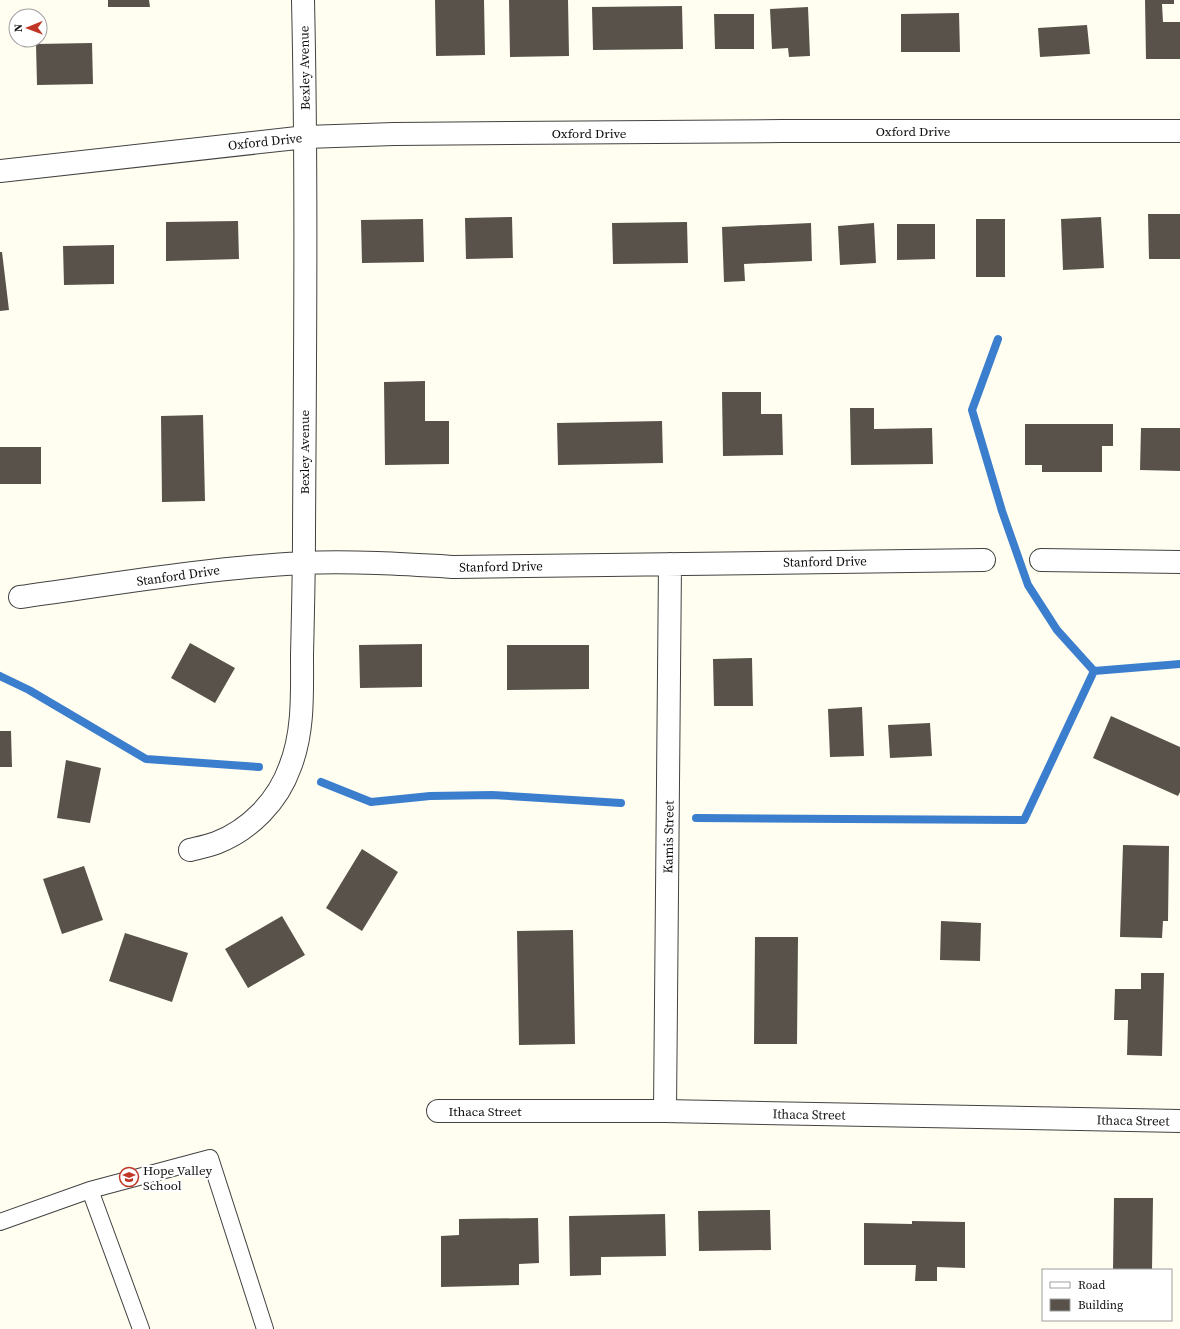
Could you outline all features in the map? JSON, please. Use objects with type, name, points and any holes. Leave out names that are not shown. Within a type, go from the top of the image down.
[{"type":"street","name":"Bexley Avenue","points":[[190,850],[217,843],[252,821],[272,801],[280,789],[291,767],[296,746],[301,708],[304,563],[306,137],[303,0]]},
{"type":"street","name":"Oxford Drive","points":[[0,172],[306,137],[394,134],[1180,131]]},
{"type":"street","name":"Stanford Drive","points":[[20,597],[227,568],[304,563],[392,563],[454,567],[984,560]]},
{"type":"street","points":[[1042,560],[1180,562]]},
{"type":"street","name":"Kamis Street","points":[[665,1111],[670,564]]},
{"type":"street","name":"Ithaca Street","points":[[438,1111],[665,1111],[1180,1121]]},
{"type":"lane","points":[[0,1222],[90,1190],[210,1158],[265,1329]]},
{"type":"lane","points":[[90,1190],[141,1329]]},
{"type":"building","points":[[108,0],[149,0],[150,7],[108,7]]},
{"type":"building","points":[[435,0],[484,0],[485,55],[436,56]]},
{"type":"building","points":[[509,0],[568,0],[569,56],[510,57]]},
{"type":"building","points":[[1145,0],[1174,0],[1174,4],[1162,4],[1163,22],[1180,22],[1180,59],[1146,59]]},
{"type":"building","points":[[682,6],[683,49],[593,50],[592,7]]},
{"type":"building","points":[[808,7],[810,56],[789,57],[788,48],[772,49],[770,9]]},
{"type":"building","points":[[959,13],[960,52],[901,52],[901,14]]},
{"type":"building","points":[[714,14],[754,14],[754,49],[715,49]]},
{"type":"building","points":[[1087,25],[1090,54],[1040,57],[1038,28]]},
{"type":"building","points":[[92,43],[93,84],[37,85],[36,48],[48,48],[48,44]]},
{"type":"building","points":[[1148,214],[1180,214],[1180,259],[1149,259]]},
{"type":"building","points":[[512,217],[513,258],[466,259],[465,218]]},
{"type":"building","points":[[1101,217],[1104,268],[1063,270],[1061,219]]},
{"type":"building","points":[[423,219],[424,262],[362,263],[361,220]]},
{"type":"building","points":[[976,219],[1005,219],[1005,277],[976,277]]},
{"type":"building","points":[[238,221],[239,259],[166,261],[166,222]]},
{"type":"building","points":[[687,222],[688,263],[613,264],[612,223]]},
{"type":"building","points":[[811,223],[812,261],[744,264],[745,281],[724,282],[722,227]]},
{"type":"building","points":[[874,223],[876,263],[840,265],[838,226]]},
{"type":"building","points":[[897,224],[935,224],[935,259],[897,260]]},
{"type":"building","points":[[114,245],[114,284],[64,285],[63,246]]},
{"type":"building","points":[[0,252],[2,252],[9,310],[0,311]]},
{"type":"building","points":[[425,381],[425,421],[449,421],[449,464],[385,465],[384,382]]},
{"type":"building","points":[[722,392],[761,392],[761,414],[782,414],[783,455],[723,456]]},
{"type":"building","points":[[850,408],[874,408],[874,429],[932,428],[933,464],[851,465]]},
{"type":"building","points":[[203,415],[205,501],[162,502],[161,416]]},
{"type":"building","points":[[662,421],[663,463],[558,465],[557,423]]},
{"type":"building","points":[[1025,424],[1113,424],[1113,446],[1102,446],[1102,472],[1042,472],[1042,465],[1025,465]]},
{"type":"building","points":[[1141,428],[1180,428],[1180,471],[1140,470]]},
{"type":"building","points":[[0,447],[41,447],[41,484],[0,484]]},
{"type":"building","points":[[190,643],[235,668],[215,703],[171,678]]},
{"type":"building","points":[[422,644],[422,687],[360,688],[359,645]]},
{"type":"building","points":[[507,645],[589,645],[589,689],[507,690]]},
{"type":"building","points":[[752,658],[753,706],[714,706],[713,659]]},
{"type":"building","points":[[862,707],[864,756],[830,757],[828,709]]},
{"type":"building","points":[[1111,716],[1180,747],[1180,792],[1178,796],[1093,758]]},
{"type":"building","points":[[930,723],[932,756],[890,758],[888,725]]},
{"type":"building","points":[[0,731],[11,731],[12,767],[0,767]]},
{"type":"building","points":[[66,760],[101,768],[90,823],[57,818]]},
{"type":"building","points":[[1123,845],[1169,846],[1168,921],[1163,921],[1162,938],[1120,937]]},
{"type":"building","points":[[362,849],[398,872],[362,931],[326,908]]},
{"type":"building","points":[[84,866],[103,920],[62,934],[43,879]]},
{"type":"building","points":[[282,916],[305,955],[248,988],[225,949]]},
{"type":"building","points":[[941,921],[981,923],[980,961],[940,960]]},
{"type":"building","points":[[573,930],[575,1044],[519,1045],[517,931]]},
{"type":"building","points":[[125,933],[188,953],[172,1002],[109,981]]},
{"type":"building","points":[[755,937],[798,937],[797,1044],[754,1044]]},
{"type":"building","points":[[1141,973],[1164,973],[1162,1056],[1127,1055],[1128,1020],[1114,1020],[1115,989],[1141,989]]},
{"type":"building","points":[[1114,1198],[1153,1198],[1152,1269],[1113,1269]]},
{"type":"building","points":[[770,1210],[771,1250],[699,1251],[698,1211]]},
{"type":"building","points":[[665,1214],[666,1256],[601,1257],[601,1275],[570,1276],[569,1216]]},
{"type":"building","points":[[538,1218],[539,1263],[519,1264],[519,1285],[441,1287],[441,1236],[459,1235],[459,1219]]},
{"type":"building","points":[[912,1221],[965,1222],[965,1268],[937,1267],[937,1281],[915,1281],[916,1265],[864,1265],[864,1223],[912,1224]]},
{"type":"waterway","points":[[998,339],[972,410],[1002,511],[1028,585],[1057,630],[1094,671]]},
{"type":"waterway","points":[[696,818],[1024,820],[1094,671],[1180,664]]},
{"type":"waterway","points":[[0,676],[29,690],[146,759],[259,767]]},
{"type":"waterway","points":[[321,782],[371,802],[430,796],[492,795],[621,803]]},
{"type":"place","name":"Hope Valley School","points":[[129,1177]]}]
